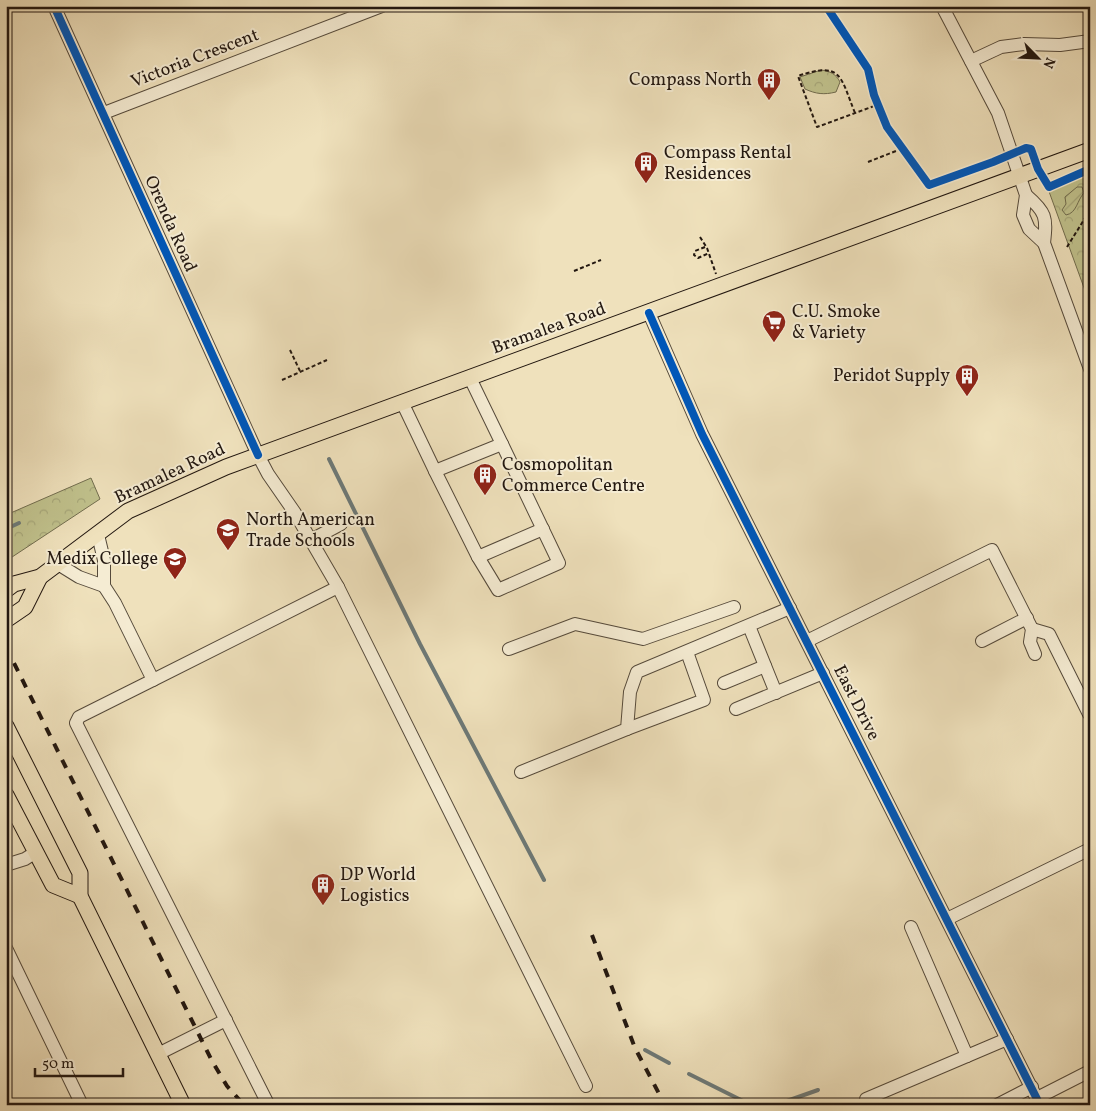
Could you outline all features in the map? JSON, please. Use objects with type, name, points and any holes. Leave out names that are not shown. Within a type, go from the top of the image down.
[{"type":"main road","name":"Bramalea Road","points":[[6,590],[14,584],[40,577],[137,507],[198,479],[258,455],[1090,150]]},
{"type":"main road","name":"Bramalea Road","points":[[6,620],[25,607],[40,577]]},
{"type":"main road","points":[[6,726],[80,873],[80,896],[183,1105]]},
{"type":"main road","points":[[6,795],[53,885],[80,896]]},
{"type":"street","name":"Orenda Road","points":[[54,6],[104,112],[258,455],[338,587],[586,1086]]},
{"type":"street","name":"Victoria Crescent","points":[[104,112],[382,6]]},
{"type":"street","points":[[942,6],[998,113],[1026,195],[1023,215],[1029,229],[1044,243],[1090,369]]},
{"type":"street","points":[[971,61],[1001,47],[1024,44],[1060,45],[1090,41]]},
{"type":"street","points":[[1026,195],[1041,208],[1047,222],[1044,243]]},
{"type":"street","name":"East Drive","points":[[649,313],[702,434],[1036,1097]]},
{"type":"street","points":[[402,402],[478,557],[498,590],[559,563],[470,378]]},
{"type":"street","points":[[435,471],[502,444]]},
{"type":"street","points":[[311,540],[340,524]]},
{"type":"street","points":[[478,557],[543,529]]},
{"type":"street","points":[[98,535],[104,560],[104,586],[115,603],[153,680]]},
{"type":"street","points":[[807,641],[992,550],[1029,623],[1030,642],[1035,654]]},
{"type":"street","points":[[58,564],[79,577],[104,586]]},
{"type":"street","points":[[268,1104],[76,723],[79,717],[338,587]]},
{"type":"street","points":[[509,649],[575,624],[642,639],[734,607]]},
{"type":"street","points":[[627,729],[630,692],[637,672],[790,608]]},
{"type":"street","points":[[982,641],[1029,623],[1049,634],[1089,714]]},
{"type":"street","points":[[749,626],[776,693]]},
{"type":"street","points":[[521,772],[704,700],[687,652]]},
{"type":"street","points":[[724,682],[765,666]]},
{"type":"street","points":[[736,709],[823,673]]},
{"type":"street","points":[[947,919],[1090,849]]},
{"type":"street","points":[[6,865],[25,859],[36,852]]},
{"type":"street","points":[[911,927],[966,1056]]},
{"type":"street","points":[[6,948],[82,1105]]},
{"type":"street","points":[[158,1054],[226,1020]]},
{"type":"street","points":[[866,1099],[1007,1039]]},
{"type":"street","points":[[997,1105],[1036,1097],[1090,1071]]},
{"type":"path","points":[[826,6],[840,30],[868,69],[877,104],[901,149],[929,185]]},
{"type":"path","points":[[855,113],[841,78],[835,73],[828,69],[818,69],[798,76],[818,127],[855,113],[877,104]]},
{"type":"path","points":[[1025,150],[1029,148],[1031,153]]},
{"type":"path","points":[[868,162],[901,149]]},
{"type":"path","points":[[1067,247],[1090,210]]},
{"type":"path","points":[[700,237],[709,253],[720,286]]},
{"type":"path","points":[[706,246],[695,251],[694,255],[698,258],[709,253]]},
{"type":"path","points":[[574,271],[601,260]]},
{"type":"path","points":[[290,350],[300,372]]},
{"type":"path","points":[[282,380],[327,360]]},
{"type":"green space","points":[[821,70],[832,73],[837,77],[840,82],[836,92],[820,94],[805,89],[800,77]]},
{"type":"green space","points":[[1090,167],[1090,295],[1087,296],[1047,186]]},
{"type":"green space","points":[[1077,187],[1082,187],[1084,193],[1075,209],[1066,215],[1062,210],[1066,204],[1065,197]]},
{"type":"green space","points":[[91,478],[100,499],[6,561],[6,515]]},
{"type":"waterway","points":[[329,459],[420,644],[544,880]]},
{"type":"waterway","points":[[6,529],[19,523]]},
{"type":"waterway","points":[[645,1050],[669,1063]]},
{"type":"waterway","points":[[689,1074],[749,1104],[756,1105]]},
{"type":"waterway","points":[[767,1105],[784,1102],[818,1090]]},
{"type":"railway","points":[[6,647],[212,1061],[227,1086],[244,1105]]},
{"type":"railway","points":[[592,935],[635,1048],[665,1105]]},
{"type":"cycle path","points":[[54,6],[258,455]]},
{"type":"cycle path","points":[[826,6],[868,69],[874,95],[887,127],[929,185],[1026,148],[1031,149],[1038,169],[1049,187],[1090,169]]},
{"type":"cycle path","points":[[649,313],[702,434],[1040,1105]]},
{"type":"place","name":"Compass North","points":[[769,101]]},
{"type":"place","name":"Compass Rental Residences","points":[[646,184]]},
{"type":"place","name":"C.U. Smoke & Variety","points":[[774,343]]},
{"type":"place","name":"Peridot Supply","points":[[967,397]]},
{"type":"place","name":"Cosmopolitan Commerce Centre","points":[[485,496]]},
{"type":"place","name":"North American Trade Schools","points":[[228,551]]},
{"type":"place","name":"Medix College","points":[[175,580]]},
{"type":"place","name":"DP World Logistics","points":[[323,906]]}]
